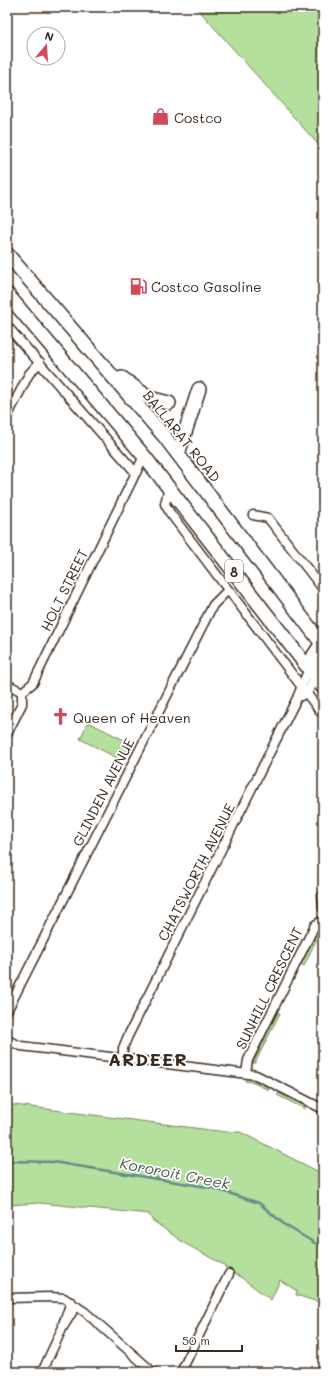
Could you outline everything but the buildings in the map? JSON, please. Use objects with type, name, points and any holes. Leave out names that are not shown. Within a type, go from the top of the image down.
[{"type":"highway","name":"BALLARAT ROAD","points":[[7,254],[178,454],[323,644]]},
{"type":"highway","name":"8","points":[[7,294],[169,487],[323,688]]},
{"type":"highway","points":[[97,358],[145,396],[169,403]]},
{"type":"highway","points":[[178,454],[199,389]]},
{"type":"highway","points":[[312,672],[314,655],[323,644]]},
{"type":"highway","points":[[312,672],[323,664]]},
{"type":"street","points":[[7,326],[40,362],[98,432],[136,473]]},
{"type":"street","points":[[7,417],[30,374],[40,362]]},
{"type":"street","name":"HOLT STREET","points":[[22,692],[33,683],[144,456]]},
{"type":"street","points":[[169,487],[165,504],[170,513],[323,715]]},
{"type":"street","points":[[253,515],[268,518],[323,589]]},
{"type":"street","name":"GLINDEN AVENUE","points":[[7,1010],[213,605],[228,590]]},
{"type":"street","name":"CHATSWORTH AVENUE","points":[[123,1058],[123,1048],[128,1036],[297,698],[303,690],[312,686],[312,672]]},
{"type":"street","points":[[7,684],[22,692],[22,704],[7,734]]},
{"type":"street","points":[[322,896],[323,908]]},
{"type":"street","name":"SUNHILL CRESCENT","points":[[246,1073],[248,1060],[315,925],[323,920]]},
{"type":"street","points":[[7,1040],[22,1046],[256,1075],[323,1109]]},
{"type":"street","points":[[181,1372],[229,1274]]},
{"type":"street","points":[[7,1298],[57,1297],[74,1304],[153,1372]]},
{"type":"street","points":[[42,1372],[74,1304]]},
{"type":"green space","points":[[196,7],[323,7],[323,150]]},
{"type":"green space","points":[[88,722],[132,744],[123,761],[80,739]]},
{"type":"green space","points":[[315,936],[318,936],[304,966],[301,964]]},
{"type":"green space","points":[[277,1013],[280,1013],[255,1063],[253,1063]]},
{"type":"green space","points":[[246,1078],[269,1087],[269,1090],[245,1081]]},
{"type":"green space","points":[[279,1093],[305,1106],[305,1109],[277,1095]]},
{"type":"green space","points":[[7,1104],[226,1132],[240,1132],[323,1174],[323,1301],[315,1301],[296,1295],[297,1291],[280,1280],[271,1300],[238,1275],[229,1274],[224,1265],[184,1243],[152,1220],[149,1214],[40,1203],[7,1205]]},
{"type":"waterway","name":"Kororoit Creek","points":[[7,1161],[53,1162],[213,1188],[259,1203],[285,1225],[323,1248]]},
{"type":"place","name":"Costco","points":[[161,117]]},
{"type":"place","name":"Costco Gasoline","points":[[138,286]]},
{"type":"place","name":"Queen of Heaven","points":[[60,717]]},
{"type":"district","name":"ARDEER","points":[[148,1059]]}]
